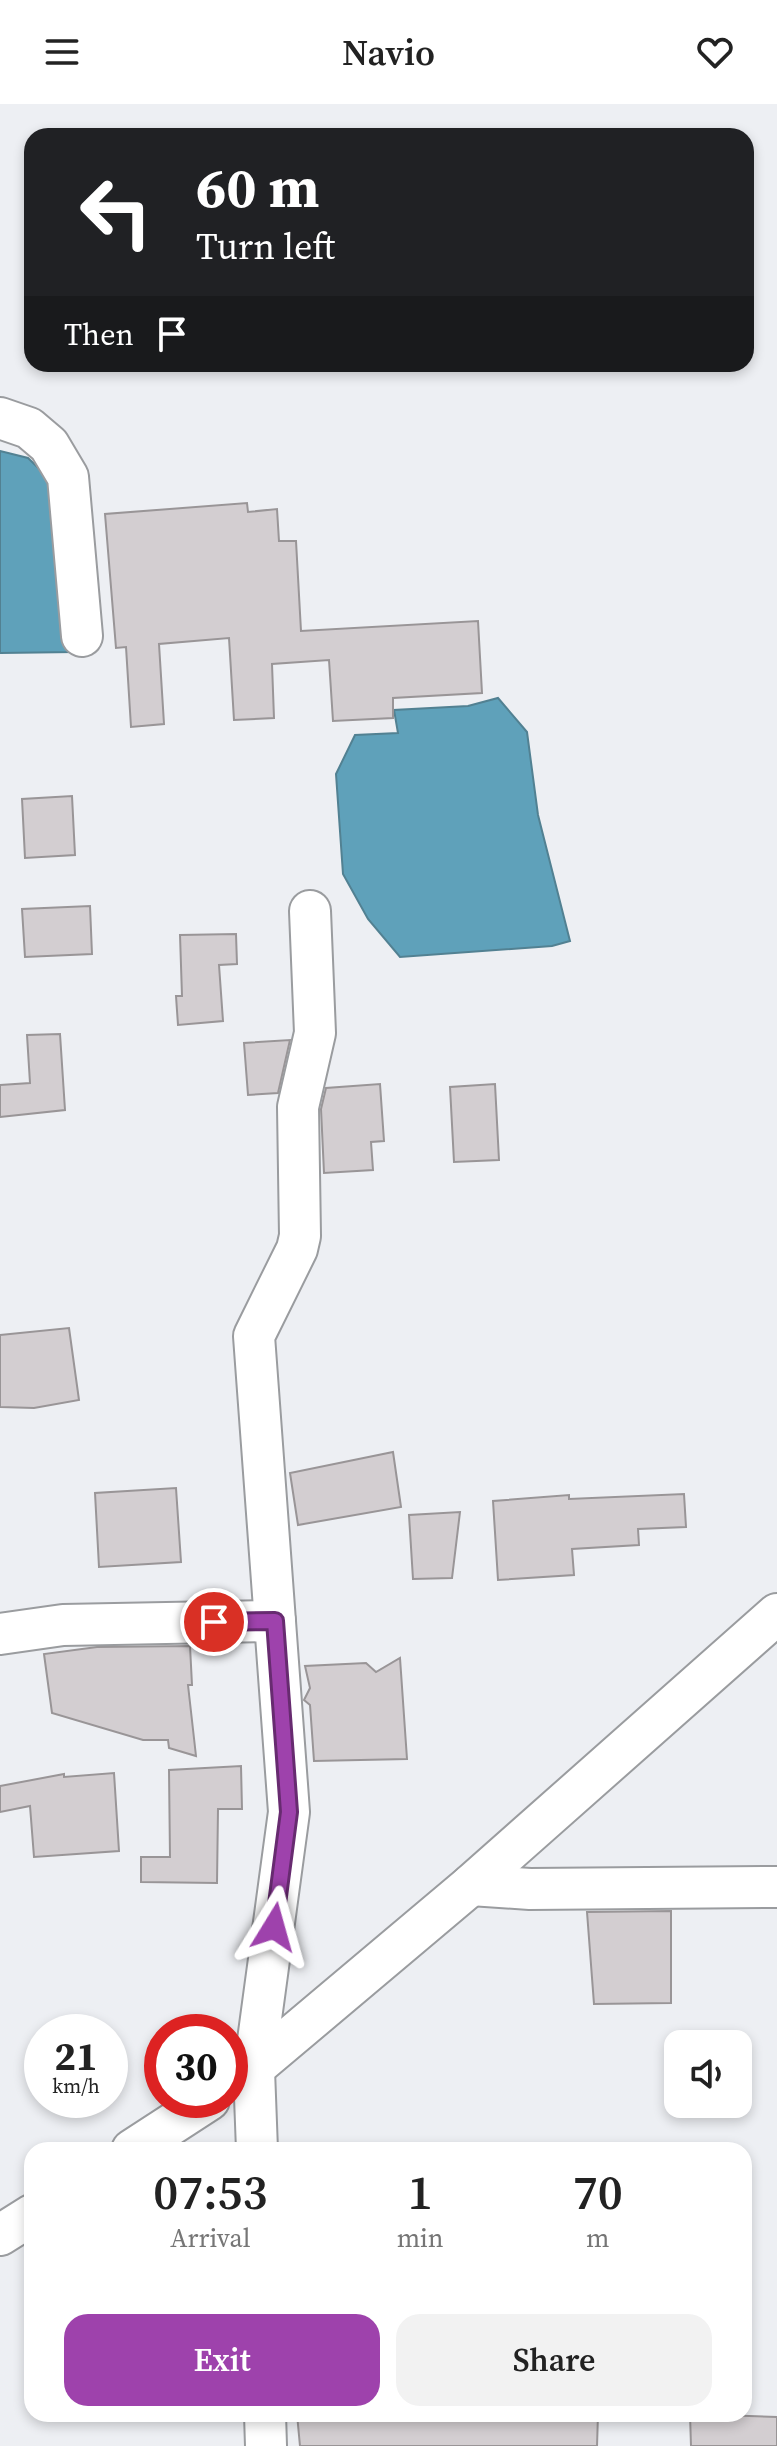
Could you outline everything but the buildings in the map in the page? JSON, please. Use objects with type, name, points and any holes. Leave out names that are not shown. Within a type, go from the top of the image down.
[{"type":"street","points":[[0,418],[29,428],[49,445],[68,477],[82,636]]},
{"type":"street","points":[[248,2044],[289,1812],[254,1336],[259,1319],[292,1262],[300,1236],[298,1107],[315,1033],[310,911]]},
{"type":"street","points":[[248,2073],[471,1885],[777,1614]]},
{"type":"street","points":[[0,1634],[63,1625],[275,1621]]},
{"type":"street","points":[[471,1885],[530,1889],[777,1887]]},
{"type":"street","points":[[248,2107],[255,2142]]},
{"type":"street","points":[[144,2142],[181,2118]]},
{"type":"street","points":[[0,2235],[24,2220]]},
{"type":"street","points":[[265,2422],[266,2446]]},
{"type":"water","points":[[0,451],[28,458],[57,486],[74,652],[0,653]]},
{"type":"water","points":[[498,698],[527,732],[538,815],[570,941],[552,946],[400,957],[368,919],[343,874],[336,774],[355,735],[398,733],[394,710],[468,706]]},
{"type":"route","points":[[214,1622],[275,1621],[289,1812],[274,1927]]}]
